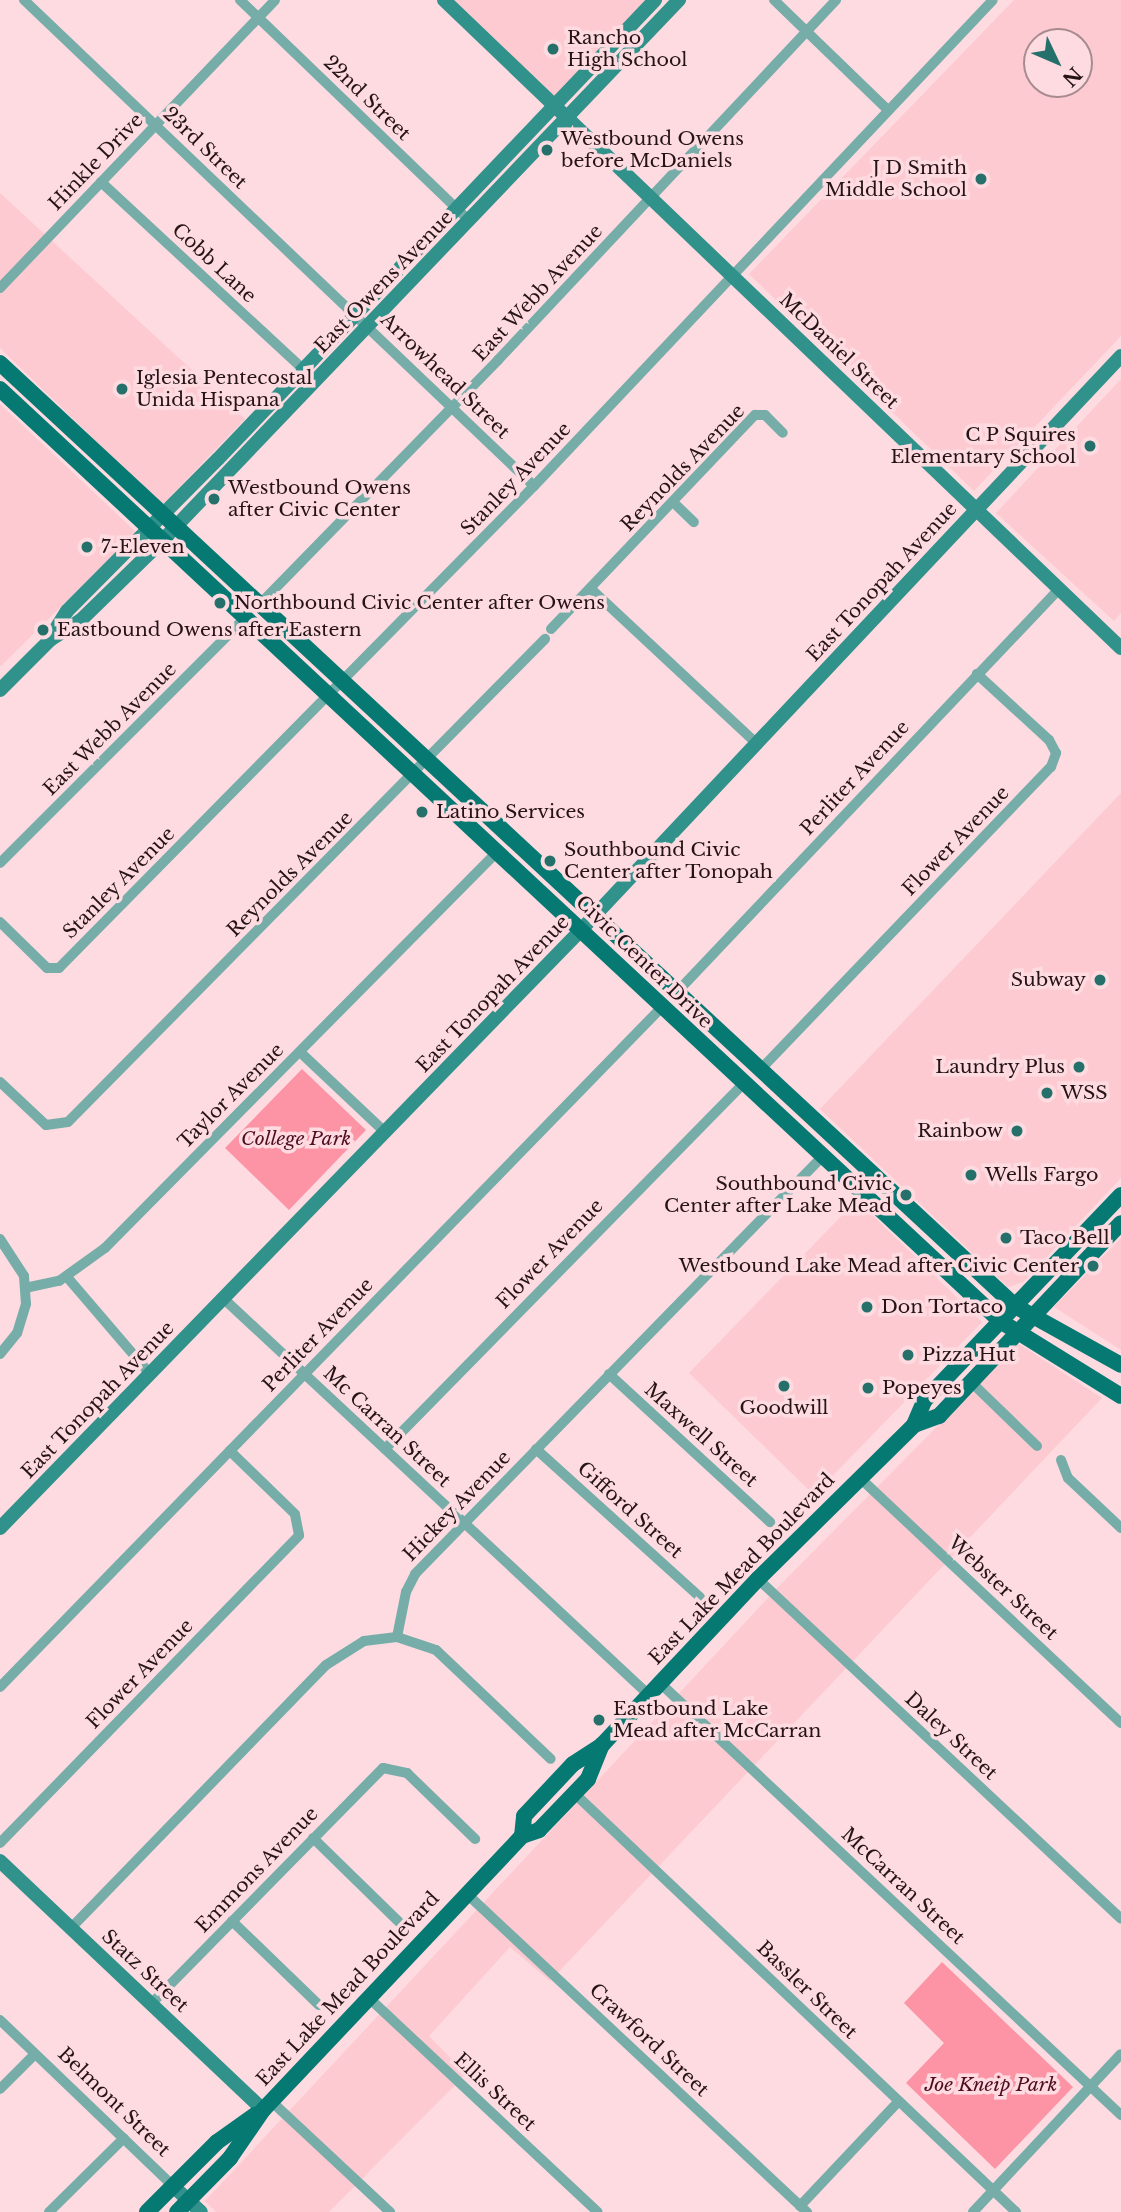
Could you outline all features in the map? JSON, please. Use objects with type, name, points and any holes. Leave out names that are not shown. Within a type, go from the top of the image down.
[{"type":"main road","name":"Civic Center Drive","points":[[3,369],[168,523],[260,604],[759,1071],[1015,1306],[1121,1365]]},
{"type":"main road","name":"Civic Center Drive","points":[[0,389],[1000,1321],[1121,1396]]},
{"type":"main road","points":[[699,1043],[716,1049],[743,1069],[759,1071]]},
{"type":"main road","points":[[743,1084],[761,1084],[800,1108]]},
{"type":"main road","name":"East Lake Mead Boulevard","points":[[522,1836],[524,1816],[573,1764],[602,1745],[758,1579],[914,1425],[924,1401],[1121,1195]]},
{"type":"main road","name":"East Lake Mead Boulevard","points":[[914,1425],[939,1416],[1121,1223]]},
{"type":"main road","name":"East Lake Mead Boulevard","points":[[189,2208],[230,2158],[267,2105],[522,1836],[539,1830],[588,1779],[602,1745]]},
{"type":"main road","name":"East Lake Mead Boulevard","points":[[147,2212],[217,2142],[267,2105]]},
{"type":"street","name":"23rd Street","points":[[24,0],[362,321]]},
{"type":"street","name":"22nd Street","points":[[240,0],[469,220]]},
{"type":"street","name":"Hinkle Drive","points":[[0,288],[275,0]]},
{"type":"street","name":"McDaniel Street","points":[[444,0],[1121,648]]},
{"type":"street","name":"East Owens Avenue","points":[[168,523],[304,370],[362,321],[457,209],[679,0]]},
{"type":"street","points":[[774,0],[888,110]]},
{"type":"street","name":"East Webb Avenue","points":[[260,604],[452,408],[836,0]]},
{"type":"street","name":"Stanley Avenue","points":[[0,922],[53,970],[329,696],[534,485],[993,0]]},
{"type":"street","name":"East Owens Avenue","points":[[0,690],[50,640],[67,611],[155,536],[362,321],[469,220],[651,5]]},
{"type":"street","points":[[647,33],[651,5]]},
{"type":"street","name":"Cobb Lane","points":[[101,182],[304,370]]},
{"type":"street","name":"Arrowhead Street","points":[[362,321],[534,485]]},
{"type":"street","name":"East Tonopah Avenue","points":[[0,1528],[595,916],[1121,356]]},
{"type":"street","name":"Reynolds Avenue","points":[[551,629],[755,415],[765,415],[783,433]]},
{"type":"street","points":[[673,502],[694,522]]},
{"type":"street","points":[[591,589],[757,744]]},
{"type":"street","name":"Perliter Avenue","points":[[677,992],[1059,589]]},
{"type":"street","name":"East Webb Avenue","points":[[0,863],[245,618]]},
{"type":"street","name":"Reynolds Avenue","points":[[0,1082],[52,1126],[68,1122],[545,639]]},
{"type":"street","name":"Flower Avenue","points":[[759,1071],[1051,767],[1056,752],[1049,740],[977,674]]},
{"type":"street","name":"Taylor Avenue","points":[[25,1288],[67,1277],[105,1248],[498,851]]},
{"type":"street","name":"Perliter Avenue","points":[[0,1687],[662,1007]]},
{"type":"street","points":[[300,1052],[385,1132]]},
{"type":"street","name":"Flower Avenue","points":[[385,1449],[743,1084]]},
{"type":"street","name":"Hickey Avenue","points":[[397,1637],[406,1592],[415,1574],[822,1157]]},
{"type":"street","points":[[0,1239],[11,1249],[25,1288],[17,1333],[0,1354]]},
{"type":"street","points":[[67,1277],[150,1374]]},
{"type":"street","name":"Mc Carran Street","points":[[224,1298],[649,1695]]},
{"type":"street","name":"Maxwell Street","points":[[609,1374],[770,1522]]},
{"type":"street","points":[[971,1382],[1038,1446]]},
{"type":"street","name":"Gifford Street","points":[[536,1449],[699,1597]]},
{"type":"street","name":"Flower Avenue","points":[[0,1843],[299,1535],[300,1527],[295,1514],[230,1451]]},
{"type":"street","points":[[1061,1460],[1068,1478],[1121,1528]]},
{"type":"street","name":"Webster Street","points":[[860,1478],[1121,1723]]},
{"type":"street","name":"Daley Street","points":[[758,1579],[1121,1919]]},
{"type":"street","points":[[71,1928],[326,1665],[364,1641],[397,1637],[443,1656],[551,1759]]},
{"type":"street","name":"McCarran Street","points":[[660,1683],[1121,2115]]},
{"type":"street","name":"Emmons Avenue","points":[[151,2004],[383,1768],[391,1766],[407,1773],[475,1839]]},
{"type":"street","name":"Bassler Street","points":[[574,1793],[1016,2212]]},
{"type":"street","points":[[313,1838],[399,1922]]},
{"type":"street","name":"Statz Street","points":[[0,1861],[151,2004],[390,2212]]},
{"type":"street","name":"Crawford Street","points":[[467,1894],[803,2209]]},
{"type":"street","points":[[232,1921],[319,2005]]},
{"type":"street","name":"Ellis Street","points":[[369,1998],[598,2212]]},
{"type":"street","name":"Belmont Street","points":[[0,2020],[173,2186],[189,2208]]},
{"type":"street","points":[[0,2089],[35,2054]]},
{"type":"street","points":[[973,2212],[1121,2054]]},
{"type":"street","points":[[803,2209],[898,2102]]},
{"type":"street","points":[[48,2212],[124,2138]]},
{"type":"shaded area","name":"Rancho High School","points":[[453,0],[649,0],[555,98]]},
{"type":"shaded area","name":"J D Smith Middle School","points":[[1014,0],[1121,0],[1121,336],[974,491],[749,274]]},
{"type":"shaded area","points":[[0,193],[245,419],[162,505],[0,348]]},
{"type":"shaded area","name":"C P Squires Elementary School","points":[[1121,379],[1121,613],[1114,621],[996,513]]},
{"type":"shaded area","points":[[0,404],[136,532],[0,667]]},
{"type":"shaded area","points":[[1121,793],[1121,1178],[1023,1282],[1008,1287],[820,1109]]},
{"type":"shaded area","points":[[857,1200],[982,1322],[814,1495],[689,1373]]},
{"type":"shaded area","points":[[1121,1238],[1121,1350],[1054,1307]]},
{"type":"shaded area","points":[[1019,1344],[1102,1398],[550,1981],[510,1947],[429,2036],[466,2074],[329,2212],[216,2212],[205,2201],[783,1582]]},
{"type":"green space","name":"College Park","points":[[302,1069],[366,1130],[289,1210],[225,1148]]},
{"type":"green space","name":"Joe Kneip Park","points":[[942,1962],[1073,2087],[995,2169],[906,2083],[944,2043],[904,2003]]},
{"type":"place","name":"Rancho High School","points":[[553,49]]},
{"type":"place","name":"Westbound Owens before McDaniels","points":[[547,150]]},
{"type":"place","name":"J D Smith Middle School","points":[[981,179]]},
{"type":"place","name":"Iglesia Pentecostal Unida Hispana","points":[[122,389]]},
{"type":"place","name":"C P Squires Elementary School","points":[[1090,446]]},
{"type":"place","name":"Westbound Owens after Civic Center","points":[[214,499]]},
{"type":"place","name":"7-Eleven","points":[[87,547]]},
{"type":"place","name":"Northbound Civic Center after Owens","points":[[220,603]]},
{"type":"place","name":"Eastbound Owens after Eastern","points":[[43,630]]},
{"type":"place","name":"Latino Services","points":[[422,812]]},
{"type":"place","name":"Southbound Civic Center after Tonopah","points":[[550,861]]},
{"type":"place","name":"Subway","points":[[1100,980]]},
{"type":"place","name":"Laundry Plus","points":[[1079,1067]]},
{"type":"place","name":"WSS","points":[[1047,1093]]},
{"type":"place","name":"Rainbow","points":[[1017,1131]]},
{"type":"place","name":"Wells Fargo","points":[[971,1175]]},
{"type":"place","name":"Southbound Civic Center after Lake Mead","points":[[906,1195]]},
{"type":"place","name":"Taco Bell","points":[[1006,1238]]},
{"type":"place","name":"Westbound Lake Mead after Civic Center","points":[[1093,1266]]},
{"type":"place","name":"Don Tortaco","points":[[867,1307]]},
{"type":"place","name":"Pizza Hut","points":[[908,1355]]},
{"type":"place","name":"Goodwill","points":[[784,1386]]},
{"type":"place","name":"Popeyes","points":[[868,1388]]},
{"type":"place","name":"Eastbound Lake Mead after McCarran","points":[[599,1720]]}]
